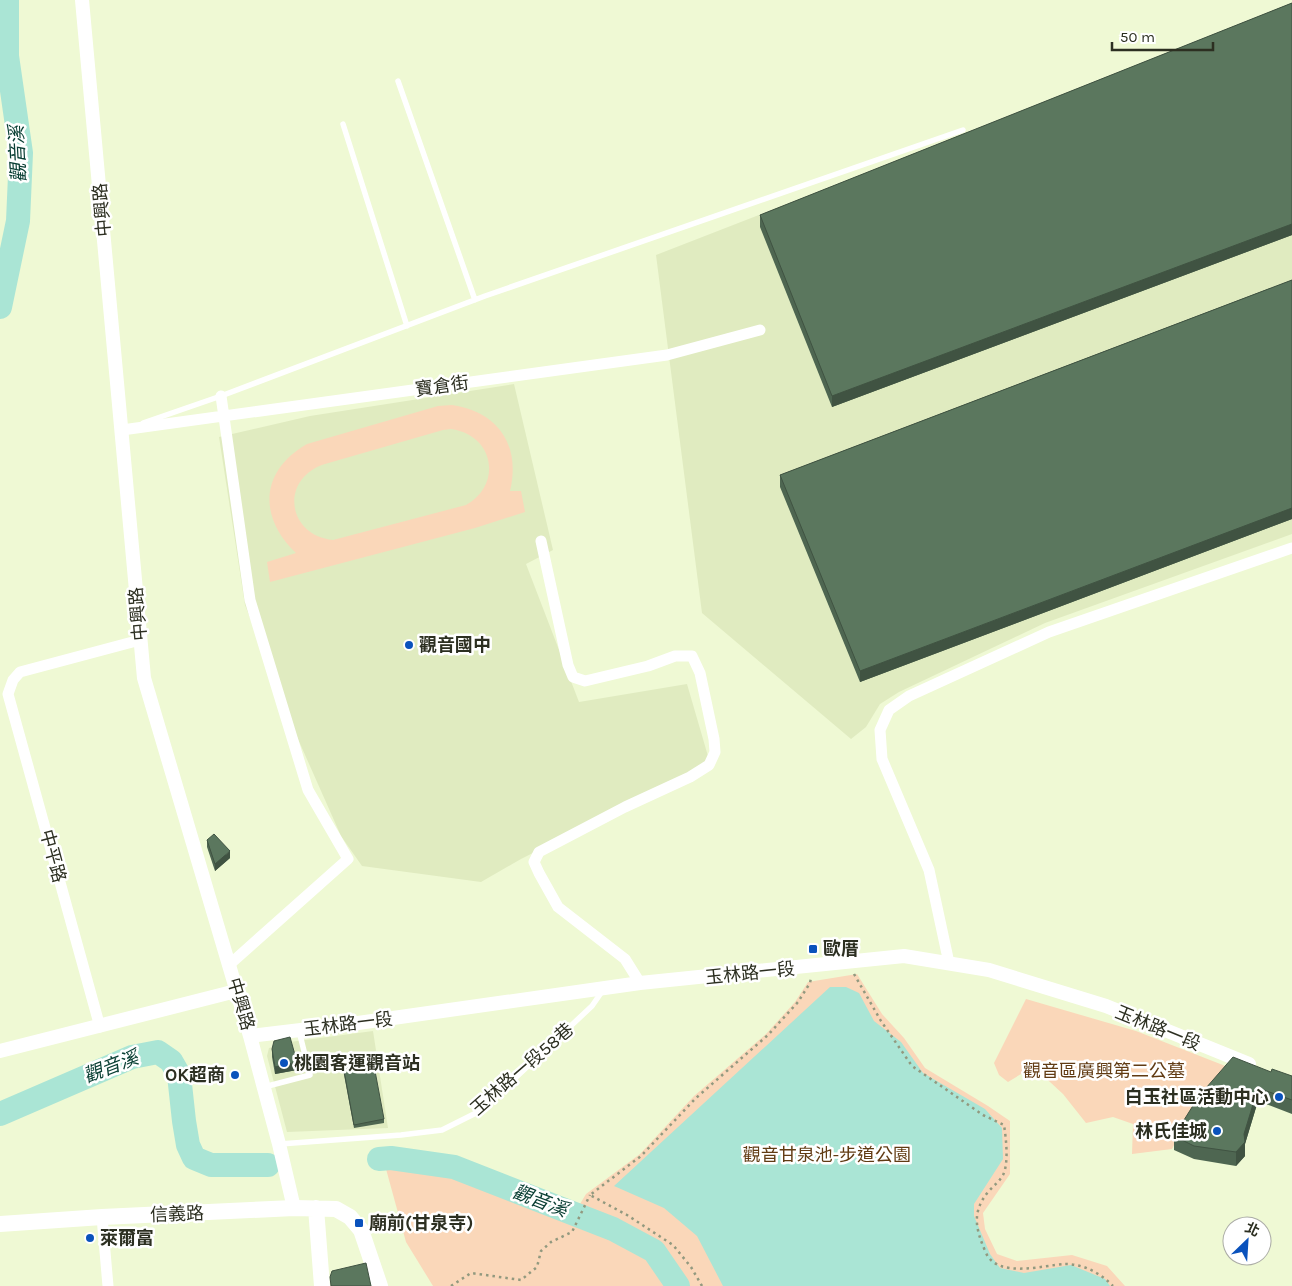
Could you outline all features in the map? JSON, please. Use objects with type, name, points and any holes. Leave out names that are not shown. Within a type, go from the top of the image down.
[{"type":"main road","name":"信義路","points":[[0,1224],[294,1208],[336,1209],[350,1217],[361,1230],[380,1286]]},
{"type":"main road","points":[[316,1208],[322,1286]]},
{"type":"street","name":"中興路","points":[[82,0],[144,678],[250,1036],[294,1208]]},
{"type":"street","name":"寶倉街","points":[[122,430],[667,354],[760,330]]},
{"type":"street","points":[[221,396],[250,600],[308,790],[348,858],[229,965]]},
{"type":"street","points":[[541,541],[568,665],[573,678],[585,681],[648,666],[675,656],[685,655],[692,656],[700,673],[715,752],[709,765],[690,777],[626,806],[539,852],[534,862],[558,907],[625,959],[640,983]]},
{"type":"street","points":[[949,964],[929,870],[882,759],[880,730],[890,710],[909,696],[1049,632],[1292,548]]},
{"type":"street","name":"中平路","points":[[100,1027],[8,694],[13,680],[20,672],[140,640]]},
{"type":"street","name":"玉林路一段","points":[[250,1036],[602,990],[640,983],[904,956],[989,970],[1106,1006],[1262,1069]]},
{"type":"street","points":[[0,1051],[236,991]]},
{"type":"street","points":[[102,1217],[108,1286]]},
{"type":"lane","points":[[398,81],[475,300]]},
{"type":"lane","points":[[343,124],[407,326]]},
{"type":"lane","points":[[122,430],[221,396],[475,300],[963,130]]},
{"type":"lane","name":"玉林路一段58巷","points":[[279,1144],[442,1130],[480,1111],[592,1006],[602,990]]},
{"type":"lane","points":[[264,1087],[310,1076],[299,1031]]},
{"type":"path","points":[[451,1286],[471,1272],[521,1280],[537,1267],[541,1251],[551,1242],[572,1232],[590,1195],[642,1156],[696,1098],[768,1035],[798,1002],[810,983],[814,966]]},
{"type":"path","points":[[856,979],[881,1021],[912,1066],[983,1115],[1004,1125],[1006,1148],[1004,1173],[982,1201],[976,1214],[979,1234],[987,1254],[992,1260],[1002,1266],[1014,1269],[1066,1264],[1081,1267],[1101,1275],[1113,1286]]},
{"type":"path","points":[[590,1195],[628,1215],[673,1245],[691,1267],[702,1286]]},
{"type":"shaded area","points":[[1292,7],[1292,534],[1045,623],[899,692],[880,704],[866,727],[851,739],[702,613],[656,255]]},
{"type":"shaded area","name":"觀音國中","points":[[514,384],[553,550],[526,564],[579,702],[687,684],[710,763],[521,859],[481,882],[362,866],[341,836],[290,721],[245,605],[219,437],[310,416]]},
{"type":"shaded area","name":"桃園客運觀音站","points":[[373,1031],[388,1128],[287,1132],[267,1056],[269,1048],[290,1042]]},
{"type":"green space","points":[[452,405],[468,409],[482,415],[502,433],[509,445],[512,459],[513,474],[510,491],[521,491],[525,512],[475,528],[270,582],[267,562],[296,553],[275,525],[270,510],[270,495],[273,481],[280,467],[291,455],[307,444],[438,406]],"holes":[[[451,429],[466,433],[477,440],[484,450],[488,461],[489,473],[485,485],[478,496],[466,505],[333,540],[317,536],[306,528],[298,517],[294,505],[295,493],[301,481],[310,471],[325,464],[443,430]]]},
{"type":"green space","name":"觀音甘泉池-步道公園","points":[[857,974],[882,1014],[904,1038],[925,1068],[1010,1121],[1010,1174],[983,1213],[985,1229],[997,1254],[1017,1261],[1072,1255],[1107,1266],[1125,1286],[433,1286],[406,1242],[383,1158],[454,1167],[574,1214],[586,1194],[640,1154],[694,1096],[766,1034],[795,1002],[808,982]]},
{"type":"green space","name":"觀音區廣興第二公墓","points":[[1026,999],[1136,1031],[1233,1069],[1177,1139],[1172,1149],[1132,1154],[1133,1124],[1113,1117],[1086,1123],[1063,1094],[1037,1070],[1026,1071],[1008,1082],[999,1075],[994,1063]]},
{"type":"water","name":"觀音甘泉池-步道公園","points":[[830,987],[846,987],[859,993],[874,1021],[901,1042],[923,1073],[985,1109],[1002,1128],[1003,1159],[974,1204],[974,1216],[990,1254],[1000,1268],[1024,1273],[1071,1265],[1105,1279],[1110,1286],[723,1286],[697,1236],[664,1208],[614,1186]]},
{"type":"building","points":[[1292,3],[1292,224],[832,396],[760,215]]},
{"type":"building","points":[[1292,280],[1292,508],[860,671],[780,475]]},
{"type":"building","points":[[214,834],[230,851],[215,864],[207,840]]},
{"type":"building","name":"桃園客運觀音站","points":[[290,1037],[297,1062],[275,1067],[272,1049],[274,1041]]},
{"type":"building","points":[[372,1055],[384,1119],[354,1125],[342,1060]]},
{"type":"building","name":"林氏佳城","points":[[1233,1057],[1271,1072],[1272,1069],[1292,1076],[1292,1100],[1258,1088],[1244,1134],[1245,1142],[1236,1152],[1194,1146],[1174,1136],[1199,1096]]},
{"type":"building","points":[[366,1263],[371,1286],[331,1286],[330,1277],[332,1271]]},
{"type":"waterway","name":"觀音溪","points":[[0,307],[18,221],[21,153],[7,56],[7,0]]},
{"type":"waterway","name":"觀音溪","points":[[0,1114],[132,1057],[158,1052],[171,1061],[179,1075],[188,1145],[194,1158],[211,1165],[268,1165]]},
{"type":"waterway","name":"觀音溪","points":[[379,1159],[391,1158],[454,1167],[613,1229],[654,1251],[678,1286]]},
{"type":"place","name":"觀音國中","points":[[409,645]]},
{"type":"place","name":"歐厝","points":[[813,949]]},
{"type":"place","name":"桃園客運觀音站","points":[[284,1063]]},
{"type":"place","name":"OK超商","points":[[235,1075]]},
{"type":"place","name":"白玉社區活動中心","points":[[1279,1097]]},
{"type":"place","name":"林氏佳城","points":[[1217,1131]]},
{"type":"place","name":"廟前(甘泉寺)","points":[[359,1223]]},
{"type":"place","name":"萊爾富","points":[[90,1238]]}]
